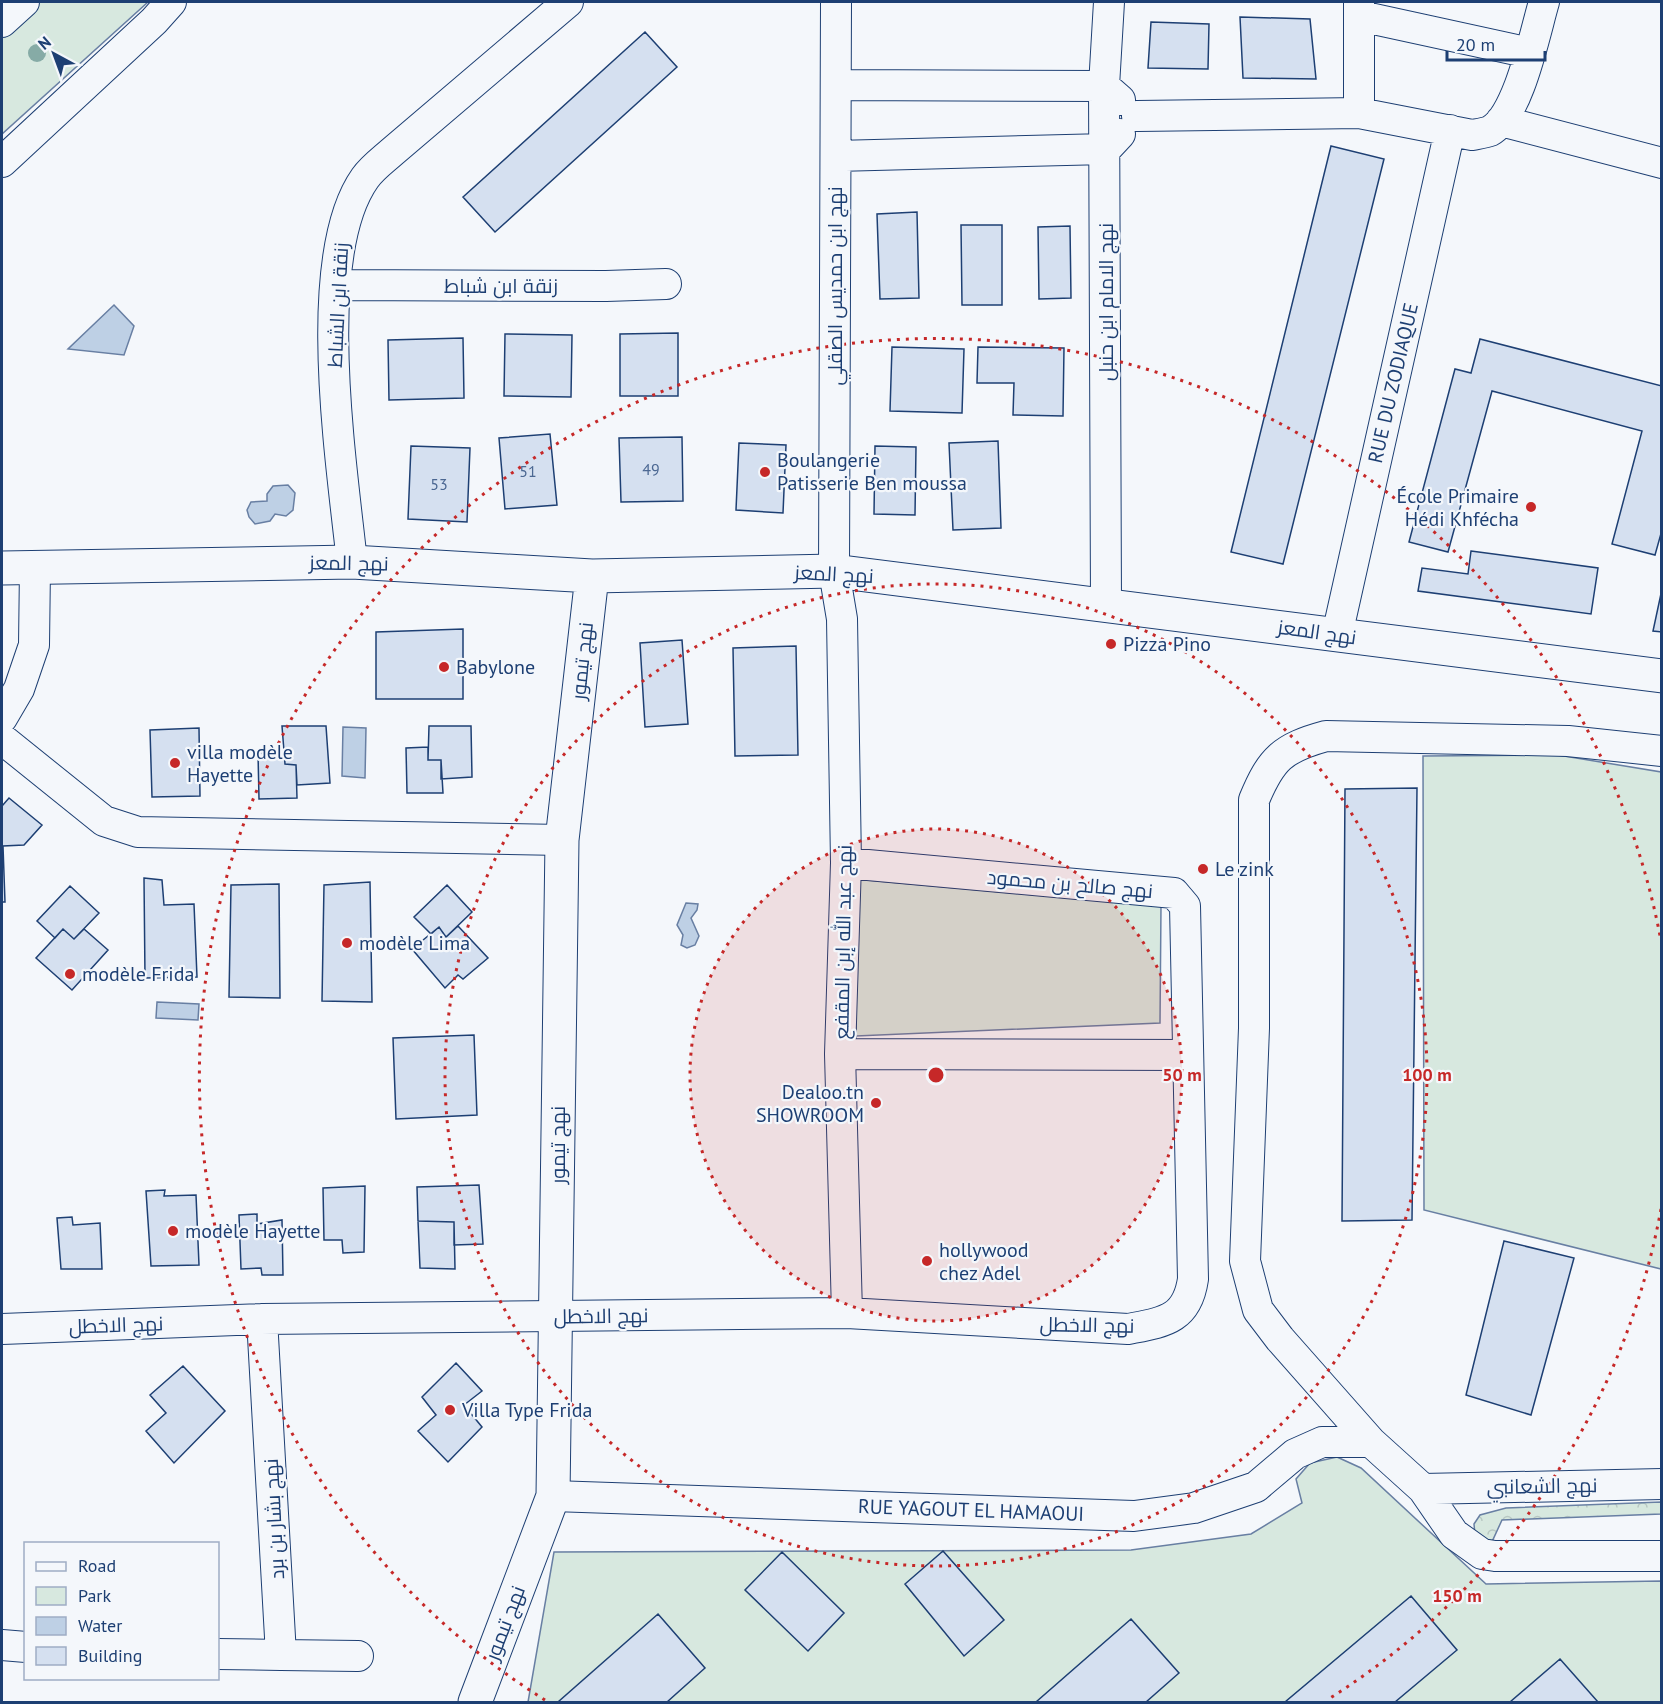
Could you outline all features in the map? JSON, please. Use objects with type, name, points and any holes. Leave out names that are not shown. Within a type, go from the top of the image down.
[{"type":"street","points":[[2,22],[24,2]]},
{"type":"street","points":[[2,162],[154,21],[171,2]]},
{"type":"street","name":"زنقة ابن الشباط","points":[[352,562],[334,391],[339,243],[349,211],[366,177],[392,152],[568,2]]},
{"type":"street","name":"نهج ابن حمديس الصقلي","points":[[834,571],[836,2]]},
{"type":"street","name":"نهج الامام ابن حنبل","points":[[1106,603],[1104,86],[1109,2]]},
{"type":"street","points":[[836,85],[1104,86],[1137,116],[1359,113],[1472,135],[1491,131],[1501,121],[1516,98],[1544,2]]},
{"type":"street","points":[[1359,113],[1359,9],[1530,53]]},
{"type":"street","points":[[836,156],[1106,149],[1137,116]]},
{"type":"street","points":[[1501,121],[1662,163]]},
{"type":"street","name":"RUE DU ZODIAQUE","points":[[1337,635],[1450,130]]},
{"type":"street","name":"زنقة ابن شباط","points":[[336,285],[606,286],[666,284]]},
{"type":"street","name":"نهج المعز","points":[[2,568],[352,562],[592,576],[834,571],[1106,603],[1662,676]]},
{"type":"street","points":[[2,718],[19,689],[34,645],[35,567]]},
{"type":"street","name":"نهج عبد الله إبن المقفع","points":[[834,571],[842,619],[846,863],[840,1054],[847,1313]]},
{"type":"street","name":"نهج تيمور","points":[[476,1702],[553,1496],[562,840],[592,576]]},
{"type":"street","points":[[1662,751],[1568,741],[1326,735],[1297,744],[1267,770],[1254,800],[1254,1028],[1245,1261],[1258,1310],[1280,1339],[1371,1442],[1423,1489],[1454,1533],[1482,1554],[1495,1556],[1662,1556]]},
{"type":"street","points":[[2,740],[104,821],[138,832],[562,840]]},
{"type":"street","name":"نهج صالح بن محمود","points":[[846,863],[1174,893],[1185,906],[1186,1055],[1193,1279],[1190,1298]]},
{"type":"street","points":[[840,1054],[1186,1055]]},
{"type":"street","name":"نهج الاخطل","points":[[2,1329],[262,1319],[847,1313],[1128,1329],[1158,1323],[1182,1311],[1190,1298]]},
{"type":"street","name":"نهج بشار بن برد","points":[[262,1319],[281,1655]]},
{"type":"street","name":"RUE YAGOUT EL HAMAOUI","points":[[553,1496],[1134,1516],[1194,1508],[1256,1487],[1295,1454],[1322,1442],[1371,1442]]},
{"type":"street","name":"نهج الشعانبي","points":[[1423,1489],[1662,1484]]},
{"type":"street","points":[[2,1645],[24,1647]]},
{"type":"street","points":[[219,1654],[358,1656]]},
{"type":"green space","points":[[39,2],[148,2],[2,134],[2,35]]},
{"type":"green space","points":[[1558,755],[1661,772],[1661,1269],[1424,1210],[1423,756]]},
{"type":"green space","points":[[855,879],[1161,906],[1160,1023],[856,1036]]},
{"type":"green space","points":[[1337,1457],[1361,1468],[1486,1584],[1661,1581],[1661,1702],[528,1702],[554,1552],[1131,1550],[1251,1534],[1302,1503],[1296,1479],[1310,1463]]},
{"type":"green space","points":[[1661,1502],[1661,1514],[1502,1520],[1490,1546],[1475,1535],[1474,1524],[1480,1515],[1506,1508]]},
{"type":"water","points":[[114,305],[134,326],[124,355],[68,349]]},
{"type":"water","points":[[288,485],[295,493],[293,510],[286,516],[275,514],[270,521],[255,524],[247,510],[251,502],[267,501],[267,494],[273,486]]},
{"type":"water","points":[[343,727],[366,728],[365,778],[342,776]]},
{"type":"water","points":[[686,903],[698,904],[691,918],[699,936],[695,945],[687,948],[681,945],[683,935],[677,925]]},
{"type":"water","points":[[157,1002],[199,1004],[198,1020],[156,1018]]},
{"type":"building","points":[[1240,17],[1310,19],[1316,79],[1243,78]]},
{"type":"building","points":[[1151,22],[1209,24],[1208,69],[1148,68]]},
{"type":"building","points":[[645,32],[677,67],[495,232],[463,197]]},
{"type":"building","points":[[1331,146],[1384,159],[1283,564],[1231,552]]},
{"type":"building","points":[[917,212],[919,298],[880,299],[877,214]]},
{"type":"building","points":[[961,225],[1002,225],[1002,305],[962,305]]},
{"type":"building","points":[[1070,226],[1071,298],[1039,299],[1038,227]]},
{"type":"building","points":[[678,333],[678,396],[620,396],[620,334]]},
{"type":"building","points":[[505,334],[572,335],[571,397],[504,396]]},
{"type":"building","points":[[463,338],[464,398],[389,400],[388,340]]},
{"type":"building","points":[[1480,339],[1662,386],[1662,530],[1655,555],[1612,544],[1642,431],[1492,391],[1448,552],[1409,542],[1455,369],[1471,373]]},
{"type":"building","points":[[892,347],[964,349],[962,413],[890,411]]},
{"type":"building","points":[[978,347],[1064,348],[1063,416],[1013,415],[1014,383],[977,383]]},
{"type":"building","points":[[550,434],[557,505],[505,509],[499,438]]},
{"type":"building","points":[[682,437],[683,501],[621,502],[619,438]]},
{"type":"building","points":[[998,441],[1001,528],[953,530],[949,443]]},
{"type":"building","points":[[739,443],[786,445],[783,513],[736,510]]},
{"type":"building","points":[[411,446],[470,448],[467,522],[408,519]]},
{"type":"building","points":[[875,446],[916,447],[915,515],[874,514]]},
{"type":"building","points":[[1471,551],[1598,568],[1591,614],[1418,591],[1422,568],[1468,574]]},
{"type":"building","points":[[1662,589],[1662,632],[1653,631]]},
{"type":"building","points":[[463,629],[463,699],[376,699],[376,632]]},
{"type":"building","points":[[682,640],[688,724],[645,727],[640,643]]},
{"type":"building","points":[[796,646],[798,755],[735,756],[733,648]]},
{"type":"building","points":[[282,726],[326,726],[330,783],[297,785],[296,765],[285,764]]},
{"type":"building","points":[[429,726],[471,726],[472,777],[441,779],[441,760],[428,760]]},
{"type":"building","name":"villa modèle Hayette","points":[[199,728],[200,796],[152,797],[150,730]]},
{"type":"building","points":[[428,747],[428,760],[441,760],[443,793],[407,793],[406,748]]},
{"type":"building","points":[[284,752],[285,764],[296,765],[297,798],[259,799],[258,753]]},
{"type":"building","points":[[1417,788],[1412,1220],[1342,1221],[1345,789]]},
{"type":"building","points":[[9,798],[42,825],[24,845],[3,846],[5,902],[2,902],[2,806]]},
{"type":"building","points":[[144,878],[162,880],[164,905],[194,904],[197,977],[145,978]]},
{"type":"building","name":"modèle Lima","points":[[370,882],[372,1002],[322,1001],[324,885]]},
{"type":"building","points":[[279,884],[280,998],[229,997],[231,885]]},
{"type":"building","points":[[447,885],[472,912],[446,937],[439,927],[431,934],[414,917]]},
{"type":"building","points":[[70,886],[99,913],[74,939],[63,929],[55,938],[37,921]]},
{"type":"building","points":[[458,926],[488,958],[463,979],[458,975],[445,988],[412,949],[439,927],[446,937]]},
{"type":"building","name":"modèle Frida","points":[[63,929],[74,939],[84,929],[108,950],[72,990],[36,958]]},
{"type":"building","points":[[474,1035],[477,1115],[396,1119],[393,1038]]},
{"type":"building","points":[[479,1185],[483,1244],[454,1245],[454,1222],[418,1221],[417,1187]]},
{"type":"building","name":"modèle Hayette","points":[[365,1186],[364,1252],[343,1253],[342,1240],[324,1240],[323,1188]]},
{"type":"building","name":"modèle Hayette","points":[[165,1190],[164,1196],[196,1195],[199,1265],[151,1266],[146,1191]]},
{"type":"building","name":"modèle Hayette","points":[[257,1214],[257,1224],[282,1220],[283,1275],[262,1275],[261,1268],[241,1269],[239,1215]]},
{"type":"building","points":[[72,1217],[73,1225],[100,1223],[102,1269],[61,1269],[57,1218]]},
{"type":"building","points":[[418,1221],[454,1222],[455,1269],[420,1268]]},
{"type":"building","points":[[1504,1241],[1574,1258],[1531,1415],[1466,1395]]},
{"type":"building","name":"Villa Type Frida","points":[[456,1363],[482,1391],[464,1405],[482,1427],[448,1462],[418,1431],[436,1415],[422,1397]]},
{"type":"building","points":[[183,1366],[225,1411],[174,1463],[146,1431],[166,1413],[150,1395]]},
{"type":"building","points":[[943,1551],[1004,1620],[964,1656],[905,1584]]},
{"type":"building","points":[[782,1552],[844,1613],[808,1651],[745,1590]]},
{"type":"building","points":[[1411,1596],[1457,1650],[1395,1702],[1285,1702]]},
{"type":"building","points":[[658,1614],[705,1668],[667,1702],[558,1702]]},
{"type":"building","points":[[1131,1619],[1179,1673],[1146,1702],[1036,1702]]},
{"type":"building","points":[[1560,1659],[1598,1702],[1510,1702]]},
{"type":"place","name":"Boulangerie Patisserie Ben moussa","points":[[765,472]]},
{"type":"place","name":"École Primaire Hédi Khfécha","points":[[1531,507]]},
{"type":"place","name":"Pizza Pino","points":[[1111,644]]},
{"type":"place","name":"Babylone","points":[[444,667]]},
{"type":"place","name":"villa modèle Hayette","points":[[175,763]]},
{"type":"place","name":"Le zink","points":[[1203,869]]},
{"type":"place","name":"modèle Lima","points":[[347,943]]},
{"type":"place","name":"modèle Frida","points":[[70,974]]},
{"type":"place","name":"Dealoo.tn SHOWROOM","points":[[876,1103]]},
{"type":"place","name":"modèle Hayette","points":[[173,1231]]},
{"type":"place","name":"hollywood chez Adel","points":[[927,1261]]},
{"type":"place","name":"Villa Type Frida","points":[[450,1410]]}]
